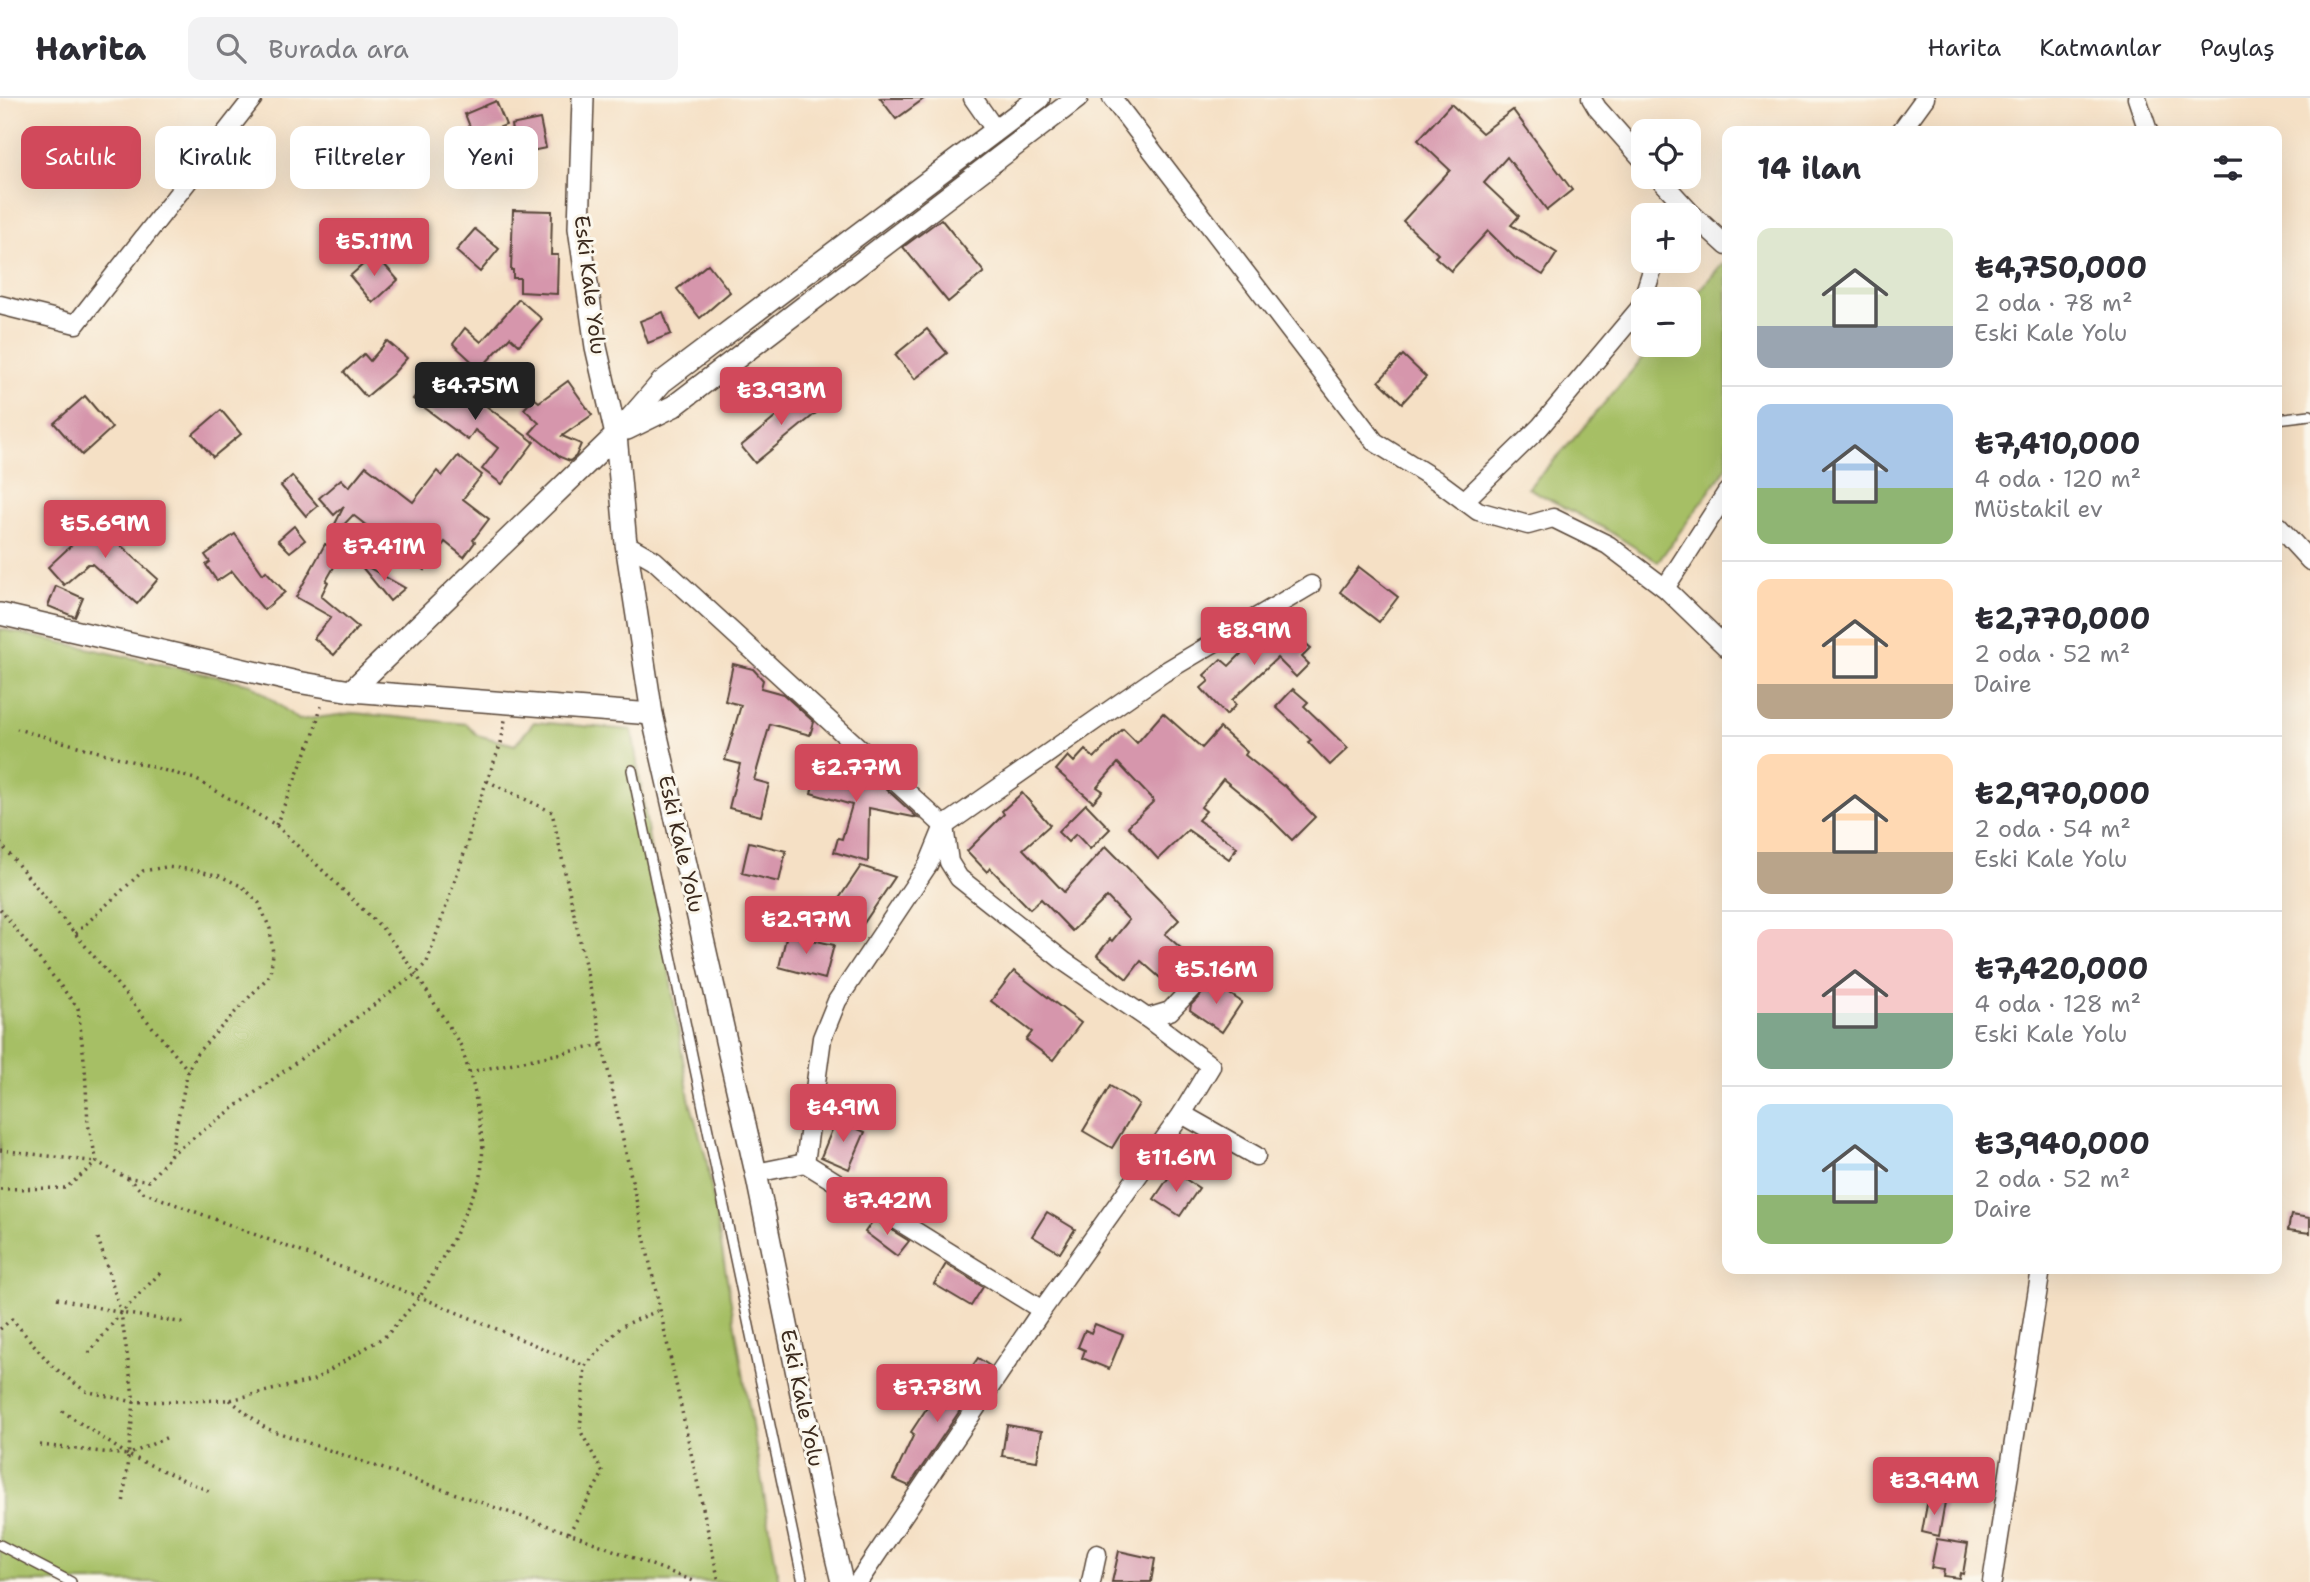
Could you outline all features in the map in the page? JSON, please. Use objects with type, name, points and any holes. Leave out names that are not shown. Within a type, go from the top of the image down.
[{"type":"street","points":[[0,305],[76,324],[253,98]]},
{"type":"street","name":"Eski Kale Yolu","points":[[583,98],[579,228],[596,347],[616,435],[626,544],[652,714],[756,1173],[842,1582]]},
{"type":"street","points":[[973,98],[996,131]]},
{"type":"street","points":[[351,691],[616,435],[663,382],[1039,98]]},
{"type":"street","points":[[616,435],[674,406],[1077,98]]},
{"type":"street","points":[[1112,98],[1375,442],[1439,482],[1478,511],[1528,525],[1553,518],[1608,545],[1665,588],[1722,643]]},
{"type":"street","points":[[1591,98],[1631,146]]},
{"type":"street","points":[[1905,126],[1925,98]]},
{"type":"street","points":[[2137,98],[2146,126]]},
{"type":"street","points":[[1701,226],[1722,242]]},
{"type":"street","points":[[1464,501],[1540,427],[1640,308],[1651,273]]},
{"type":"street","points":[[1665,588],[1722,500]]},
{"type":"street","points":[[2282,530],[2310,561]]},
{"type":"street","points":[[626,544],[654,560],[944,826],[949,862],[959,877],[1065,962],[1211,1066],[1182,1114],[1042,1310],[858,1582]]},
{"type":"street","points":[[805,1163],[822,1038],[837,1001],[928,865],[944,826],[1163,673],[1311,585]]},
{"type":"street","points":[[0,614],[297,682],[351,691],[652,714]]},
{"type":"street","points":[[1147,1018],[1170,1012],[1207,972]]},
{"type":"street","points":[[1182,1114],[1256,1156]]},
{"type":"street","points":[[756,1173],[805,1163],[1042,1310]]},
{"type":"street","points":[[1992,1582],[2040,1274]]},
{"type":"street","points":[[1091,1582],[1097,1554]]},
{"type":"lane","points":[[2282,418],[2310,415]]},
{"type":"lane","points":[[632,770],[803,1582]]},
{"type":"lane","points":[[0,1545],[71,1582]]},
{"type":"path","points":[[276,825],[314,733],[327,686]]},
{"type":"path","points":[[125,1177],[149,1181],[170,1156],[416,974],[427,962],[467,845],[472,821],[502,743],[508,704]]},
{"type":"path","points":[[0,1329],[12,1319],[51,1365],[85,1391],[134,1402],[230,1400],[314,1380],[387,1335],[420,1297],[453,1239],[481,1177],[483,1145],[469,1072],[461,1046],[416,974],[383,929],[276,825],[195,779],[17,729]]},
{"type":"path","points":[[487,781],[552,812],[662,1309],[719,1582]]},
{"type":"path","points":[[0,843],[188,1070]]},
{"type":"path","points":[[75,934],[143,871],[166,867],[220,876],[243,887],[259,903],[270,929],[273,954],[270,975],[197,1053],[188,1070],[170,1156]]},
{"type":"path","points":[[0,909],[78,1008],[88,1124],[97,1162]]},
{"type":"path","points":[[469,1072],[603,1045]]},
{"type":"path","points":[[0,1150],[97,1162],[125,1177],[143,1192],[420,1297],[585,1366]]},
{"type":"path","points":[[0,1189],[66,1188],[97,1162]]},
{"type":"path","points":[[98,1238],[121,1313],[134,1402],[122,1505]]},
{"type":"path","points":[[89,1353],[121,1313],[163,1270]]},
{"type":"path","points":[[57,1298],[121,1313],[185,1323]]},
{"type":"path","points":[[569,1533],[603,1473],[580,1430],[585,1366],[622,1325],[662,1309]]},
{"type":"path","points":[[230,1400],[265,1428],[569,1533],[696,1582]]},
{"type":"path","points":[[62,1411],[128,1455],[211,1492]]},
{"type":"path","points":[[40,1445],[128,1455],[170,1436]]},
{"type":"green space","points":[[1722,264],[1722,474],[1658,562],[1604,528],[1528,488],[1644,357],[1701,357],[1701,289]]},
{"type":"green space","points":[[0,629],[251,684],[299,720],[354,713],[467,724],[477,735],[515,745],[534,722],[632,730],[689,1098],[706,1157],[779,1582],[0,1582]]},
{"type":"building","points":[[880,98],[925,98],[896,119]]},
{"type":"building","points":[[496,101],[506,125],[470,126],[465,114]]},
{"type":"building","points":[[1451,104],[1482,133],[1513,110],[1572,190],[1547,210],[1507,157],[1484,183],[1519,216],[1511,225],[1557,253],[1543,275],[1515,258],[1488,231],[1451,271],[1435,257],[1438,254],[1403,221],[1450,170],[1418,140]]},
{"type":"building","points":[[540,119],[546,148],[538,150],[538,126],[511,125]]},
{"type":"building","points":[[513,210],[552,211],[551,255],[558,255],[557,294],[520,292],[520,278],[513,278],[511,270]]},
{"type":"building","points":[[941,219],[984,272],[948,302],[903,247]]},
{"type":"building","points":[[475,229],[499,249],[480,272],[456,251]]},
{"type":"building","points":[[375,254],[398,280],[373,303],[350,276]]},
{"type":"building","points":[[708,264],[730,292],[700,318],[677,289]]},
{"type":"building","points":[[519,299],[542,319],[519,345],[510,337],[480,369],[453,344],[465,328],[481,342]]},
{"type":"building","points":[[663,312],[671,334],[648,343],[640,321]]},
{"type":"building","points":[[927,329],[947,353],[915,379],[895,355]]},
{"type":"building","points":[[387,341],[407,358],[366,397],[344,372],[364,354],[370,361]]},
{"type":"building","points":[[1403,355],[1426,377],[1402,403],[1379,381]]},
{"type":"building","points":[[436,368],[534,442],[502,484],[482,469],[498,448],[475,430],[468,440],[413,399]]},
{"type":"building","points":[[568,381],[592,415],[562,436],[581,444],[576,456],[570,461],[560,457],[530,433],[539,423],[524,409],[534,398],[539,402]]},
{"type":"building","points":[[806,392],[821,409],[755,463],[741,446]]},
{"type":"building","points":[[85,396],[112,428],[82,455],[54,423]]},
{"type":"building","points":[[221,410],[241,434],[213,457],[193,434]]},
{"type":"building","points":[[458,456],[482,475],[463,499],[489,519],[464,557],[445,542],[424,570],[353,515],[333,536],[330,534],[344,506],[334,515],[319,498],[341,479],[349,487],[366,466],[413,502],[437,471],[442,476]]},
{"type":"building","points":[[292,476],[318,506],[306,516],[281,486]]},
{"type":"building","points":[[106,513],[125,535],[117,542],[158,579],[137,604],[92,564],[88,564],[64,585],[48,567]]},
{"type":"building","points":[[294,526],[305,540],[290,552],[278,540]]},
{"type":"building","points":[[235,534],[263,574],[266,571],[285,592],[264,610],[232,571],[217,581],[206,565],[210,562],[205,555]]},
{"type":"building","points":[[325,544],[342,553],[321,596],[358,627],[334,655],[314,638],[331,617],[296,597]]},
{"type":"building","points":[[357,561],[405,588],[390,601]]},
{"type":"building","points":[[1359,567],[1398,597],[1379,622],[1340,592]]},
{"type":"building","points":[[56,586],[83,598],[75,617],[48,606]]},
{"type":"building","points":[[1284,624],[1311,648],[1302,657],[1309,664],[1296,677],[1277,658],[1232,700],[1236,705],[1226,715],[1201,688],[1209,681],[1204,675],[1221,659],[1229,666],[1251,644],[1257,650],[1270,636],[1273,638]]},
{"type":"building","points":[[733,664],[753,669],[763,680],[761,688],[783,694],[814,722],[810,735],[770,724],[754,780],[769,784],[761,816],[729,808],[740,764],[725,760],[741,705],[725,701]]},
{"type":"building","points":[[1293,689],[1308,702],[1304,706],[1348,748],[1330,765],[1308,742],[1311,740],[1276,707]]},
{"type":"building","points":[[1163,713],[1202,748],[1220,728],[1247,752],[1245,755],[1284,785],[1315,817],[1292,840],[1266,814],[1223,779],[1201,807],[1206,811],[1198,820],[1237,847],[1229,859],[1188,830],[1158,859],[1128,826],[1154,801],[1118,763],[1097,787],[1103,791],[1093,802],[1056,770],[1068,756],[1074,762],[1085,750],[1094,758],[1123,729],[1137,743]]},
{"type":"building","points":[[821,760],[873,777],[918,818],[869,808],[868,862],[834,852],[838,838],[842,839],[852,805],[811,793]]},
{"type":"building","points":[[1022,793],[1050,825],[1023,849],[1064,892],[1106,846],[1179,920],[1165,934],[1199,964],[1174,990],[1141,961],[1127,979],[1097,955],[1129,920],[1107,897],[1072,931],[1041,899],[1030,909],[990,868],[987,872],[967,851],[1004,814],[1002,811]]},
{"type":"building","points":[[1086,804],[1110,829],[1090,849],[1076,834],[1068,842],[1058,832]]},
{"type":"building","points":[[749,842],[786,851],[779,882],[742,873]]},
{"type":"building","points":[[861,866],[895,877],[864,923],[836,903]]},
{"type":"building","points":[[787,934],[834,945],[825,979],[779,967]]},
{"type":"building","points":[[1014,971],[1081,1023],[1053,1060],[1026,1040],[1032,1032],[991,1001]]},
{"type":"building","points":[[1216,979],[1228,987],[1225,991],[1242,1002],[1222,1032],[1190,1010],[1191,1005]]},
{"type":"building","points":[[1110,1086],[1139,1104],[1112,1148],[1083,1131]]},
{"type":"building","points":[[836,1120],[865,1132],[849,1169],[821,1157]]},
{"type":"building","points":[[1173,1171],[1199,1188],[1180,1216],[1154,1199]]},
{"type":"building","points":[[1047,1212],[1075,1229],[1060,1253],[1032,1236]]},
{"type":"building","points":[[2291,1215],[2310,1218],[2310,1233],[2288,1230]]},
{"type":"building","points":[[874,1219],[909,1241],[897,1256],[865,1232]]},
{"type":"building","points":[[946,1264],[983,1287],[971,1306],[934,1284]]},
{"type":"building","points":[[1095,1324],[1123,1335],[1109,1369],[1082,1358],[1085,1350],[1078,1347],[1085,1330],[1091,1333]]},
{"type":"building","points":[[978,1358],[990,1366],[909,1486],[893,1479],[914,1434],[911,1432],[938,1391],[950,1399]]},
{"type":"building","points":[[1007,1425],[1042,1431],[1037,1461],[1002,1456]]},
{"type":"building","points":[[1928,1499],[1945,1502],[1939,1536],[1922,1532]]},
{"type":"building","points":[[1937,1539],[1968,1544],[1963,1574],[1960,1573],[1959,1578],[1943,1576],[1944,1570],[1931,1568]]},
{"type":"building","points":[[1119,1551],[1155,1559],[1151,1582],[1112,1582]]}]
